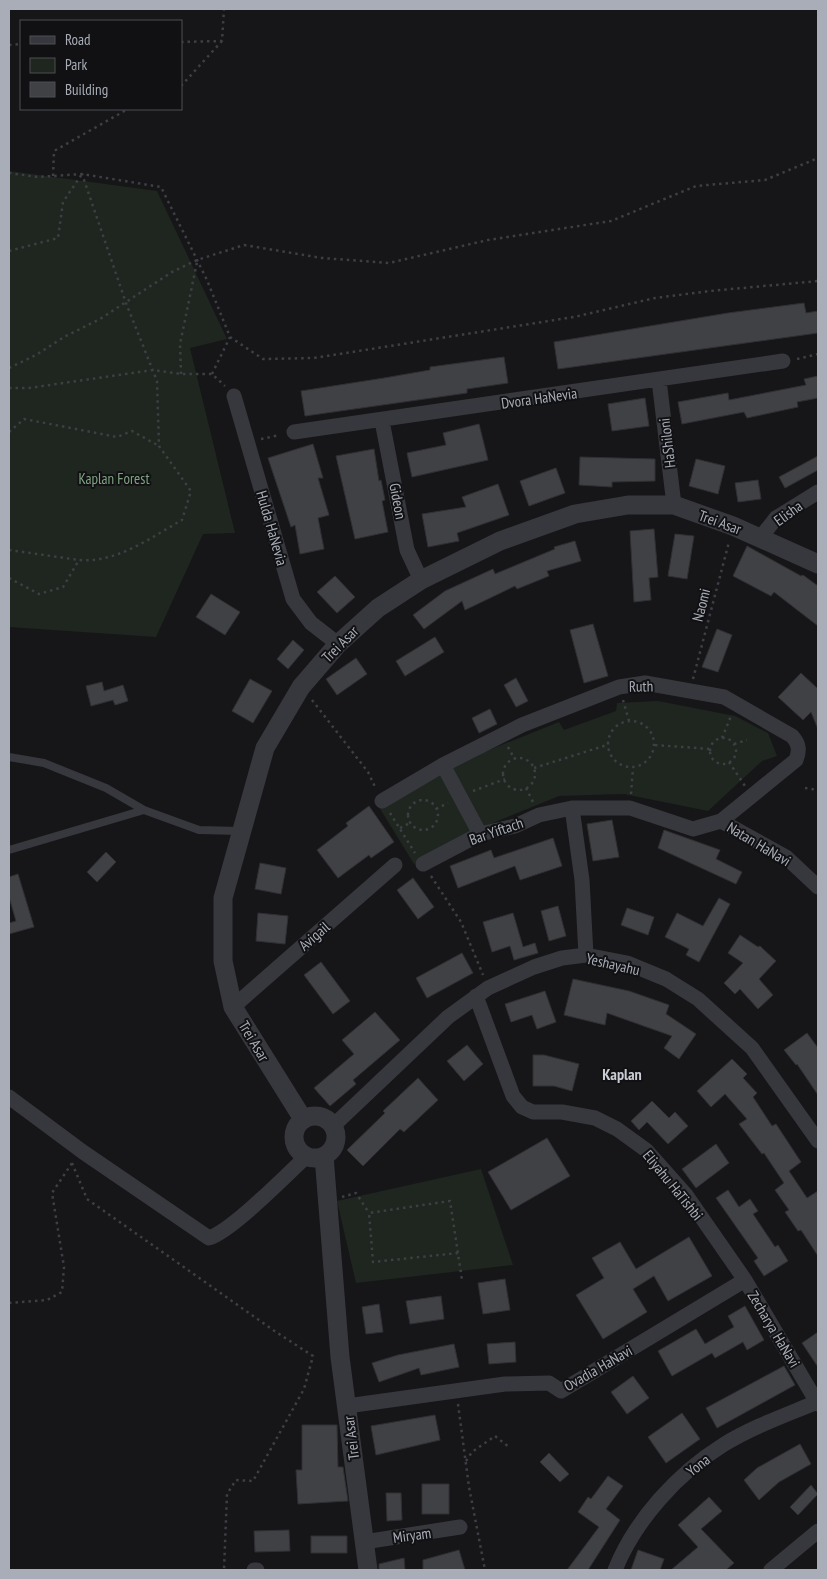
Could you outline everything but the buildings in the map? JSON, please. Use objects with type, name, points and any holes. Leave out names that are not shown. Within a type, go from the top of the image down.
[{"type":"street","name":"Dvora HaNevia","points":[[294,432],[783,362]]},
{"type":"street","name":"HaShiloni","points":[[659,380],[674,506]]},
{"type":"street","name":"Hulda HaNevia","points":[[234,396],[293,599],[310,623],[338,644]]},
{"type":"street","name":"Gideon","points":[[382,420],[407,550],[420,580]]},
{"type":"street","name":"Elisha","points":[[761,537],[776,518],[818,492]]},
{"type":"street","name":"Trei Asar","points":[[303,1120],[234,1007],[223,961],[223,898],[265,748],[301,687],[338,644],[378,608],[420,580],[500,541],[575,514],[628,505],[674,506],[761,537],[818,564]]},
{"type":"street","name":"Ruth","points":[[382,801],[443,765],[522,725],[619,687],[645,683],[724,697],[792,736],[798,743],[799,752],[796,760],[721,821]]},
{"type":"street","points":[[443,765],[480,834]]},
{"type":"street","points":[[572,808],[582,880],[586,955]]},
{"type":"street","name":"Bar Yiftach","points":[[423,864],[480,834],[515,826],[539,815],[572,808],[630,808],[693,829],[721,821]]},
{"type":"street","name":"Natan HaNavi","points":[[721,821],[786,857],[818,887]]},
{"type":"street","name":"Avigail","points":[[234,1007],[395,865]]},
{"type":"street","name":"Yeshayahu","points":[[333,1126],[448,1017],[482,992],[534,967],[562,958],[586,955],[627,964],[666,979],[698,999],[752,1048],[818,1141]]},
{"type":"street","name":"Eliyahu HaTishbi","points":[[482,992],[513,1096],[522,1107],[533,1112],[562,1112],[595,1118],[617,1129],[646,1150],[686,1195],[745,1280]]},
{"type":"street","points":[[9,1097],[83,1152],[209,1238],[215,1236],[316,1156],[334,1145],[336,1138],[333,1126],[322,1117],[315,1116],[303,1120],[295,1131],[294,1138],[300,1151],[316,1156]]},
{"type":"street","name":"Trei Asar","points":[[316,1156],[328,1201],[340,1358],[368,1570]]},
{"type":"street","name":"Ovadia HaNavi","points":[[347,1406],[456,1390],[535,1382],[549,1383],[560,1391],[745,1280]]},
{"type":"street","name":"Zecharya HaNavi","points":[[745,1280],[818,1403]]},
{"type":"street","name":"Yona","points":[[615,1570],[622,1553],[648,1513],[685,1473],[723,1445],[818,1403]]},
{"type":"street","name":"Miryam","points":[[364,1542],[460,1527]]},
{"type":"street","points":[[771,1570],[818,1531]]},
{"type":"lane","points":[[9,757],[44,763],[106,788],[144,810],[199,830],[242,830]]},
{"type":"lane","points":[[9,850],[144,810]]},
{"type":"path","points":[[182,85],[222,41],[224,9]]},
{"type":"path","points":[[182,42],[222,41]]},
{"type":"path","points":[[53,176],[54,151],[126,110]]},
{"type":"path","points":[[9,368],[36,355],[64,337],[126,303],[172,272],[197,260],[244,245],[322,258],[389,263],[488,240],[611,221],[696,186],[765,180],[818,158]]},
{"type":"path","points":[[9,173],[38,177],[82,174],[160,187],[197,260],[230,337],[263,359],[314,358],[574,317],[655,298],[818,281]]},
{"type":"path","points":[[9,251],[58,238],[63,202],[82,174]]},
{"type":"path","points":[[82,174],[126,303],[157,381],[159,446]]},
{"type":"path","points":[[181,374],[180,344],[197,260]]},
{"type":"path","points":[[212,374],[230,337]]},
{"type":"path","points":[[783,362],[818,354]]},
{"type":"path","points":[[9,388],[29,388],[153,370],[181,374],[212,374],[219,379]]},
{"type":"path","points":[[9,432],[24,418],[117,437],[132,431],[159,446],[191,491],[182,520],[124,552],[95,561],[9,550]]},
{"type":"path","points":[[247,442],[294,432]]},
{"type":"path","name":"Naomi","points":[[690,691],[733,526]]},
{"type":"path","points":[[9,578],[39,594],[63,587],[79,560]]},
{"type":"path","points":[[301,687],[368,772],[382,801],[461,922],[482,992]]},
{"type":"path","points":[[619,687],[629,721]]},
{"type":"path","points":[[710,749],[714,741],[722,738],[736,704]]},
{"type":"path","points":[[629,721],[646,727],[651,733],[654,745],[647,761],[633,768],[618,764],[609,752],[607,745],[612,731],[617,725],[629,721]]},
{"type":"path","points":[[722,738],[734,744],[747,740]]},
{"type":"path","points":[[710,749],[715,760],[722,763],[729,762],[736,752],[734,744]]},
{"type":"path","points":[[534,768],[607,745]]},
{"type":"path","points":[[654,745],[710,749]]},
{"type":"path","points":[[523,758],[534,768],[533,783],[524,789],[514,788],[505,779],[506,766],[513,759],[523,758]]},
{"type":"path","points":[[729,762],[752,797]]},
{"type":"path","points":[[630,808],[633,768]]},
{"type":"path","points":[[460,796],[505,779]]},
{"type":"path","points":[[805,788],[818,790]]},
{"type":"path","points":[[427,801],[435,807],[438,817],[429,829],[420,830],[410,823],[408,812],[413,804],[427,801]]},
{"type":"path","points":[[400,828],[410,823]]},
{"type":"path","points":[[9,1303],[47,1300],[62,1292],[64,1267],[52,1193],[72,1163],[83,1152]]},
{"type":"path","points":[[72,1163],[87,1199],[313,1356],[304,1389],[253,1481],[236,1480],[227,1494],[224,1570]]},
{"type":"path","points":[[328,1201],[356,1193],[369,1213],[373,1262],[458,1253]]},
{"type":"path","points":[[369,1213],[450,1201],[462,1280]]},
{"type":"path","points":[[456,1390],[485,1570]]},
{"type":"path","points":[[466,1461],[472,1452],[495,1436],[509,1446]]},
{"type":"green space","name":"Kaplan Forest","points":[[9,171],[157,191],[227,339],[190,348],[235,533],[203,534],[156,637],[9,627]]},
{"type":"green space","points":[[658,701],[735,716],[768,733],[777,756],[762,761],[708,811],[624,794],[559,796],[483,827],[414,864],[379,807],[469,758],[559,722],[564,730],[616,711],[617,703]]},
{"type":"green space","points":[[481,1169],[513,1265],[356,1283],[337,1201]]},
{"type":"district","name":"Kaplan","points":[[622,1074]]}]
